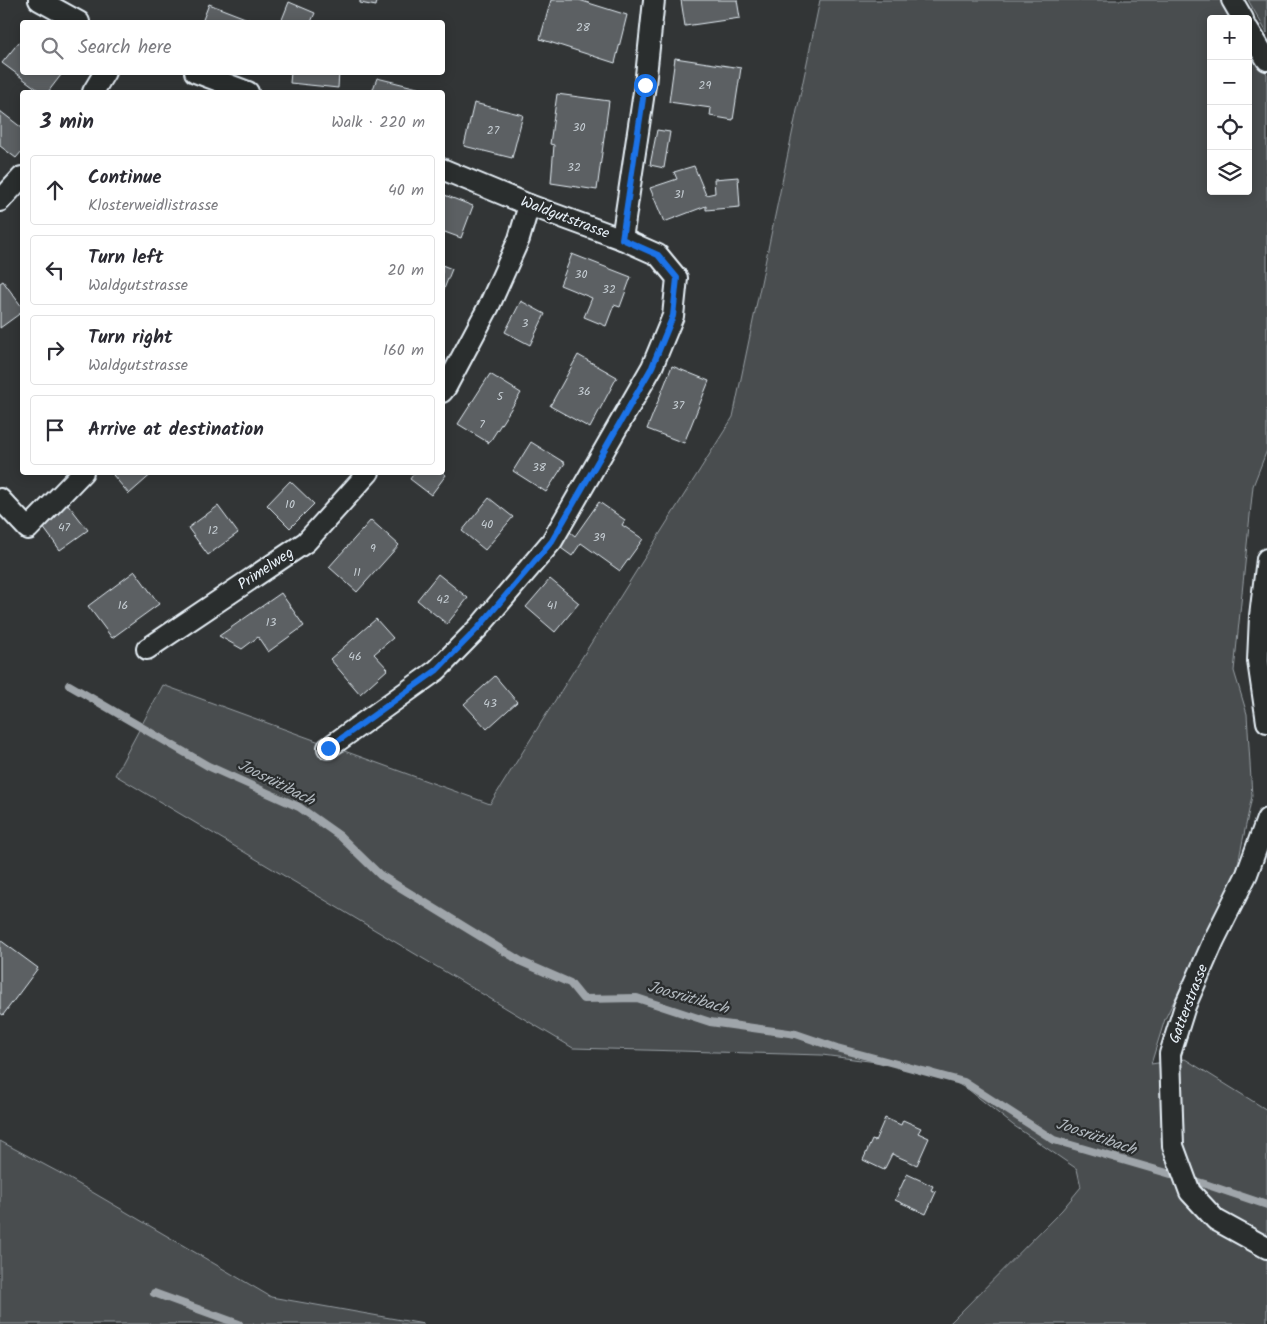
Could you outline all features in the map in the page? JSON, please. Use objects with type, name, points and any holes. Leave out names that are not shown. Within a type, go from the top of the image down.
[{"type":"street","points":[[38,0],[75,20]]},
{"type":"street","points":[[622,239],[645,85],[654,0]]},
{"type":"street","points":[[1232,0],[1240,15]]},
{"type":"street","points":[[1252,36],[1267,60]]},
{"type":"street","points":[[94,90],[103,75]]},
{"type":"street","points":[[203,75],[243,90]]},
{"type":"street","name":"Waldgutstrasse","points":[[328,748],[437,670],[479,627],[552,541],[652,367],[673,316],[677,278],[658,255],[622,239],[445,170]]},
{"type":"street","points":[[0,202],[20,179]]},
{"type":"street","points":[[445,388],[489,306],[519,240],[529,204]]},
{"type":"street","points":[[0,499],[28,529],[80,475]]},
{"type":"street","name":"Primelweg","points":[[147,649],[306,542],[366,475]]},
{"type":"street","points":[[1267,559],[1260,616],[1258,661],[1267,722]]},
{"type":"street","name":"Gatterstrasse","points":[[1267,819],[1247,874],[1214,940],[1185,1006],[1170,1054],[1173,1146],[1190,1192],[1216,1220],[1267,1248]]},
{"type":"shaded area","points":[[820,0],[1222,0],[1230,15],[1207,15],[1207,195],[1252,195],[1252,51],[1267,74],[1267,450],[1253,486],[1234,671],[1247,714],[1252,796],[1235,878],[1165,1019],[1151,1064],[1185,1059],[1267,1110],[1267,1324],[949,1324],[1062,1210],[1081,1187],[1077,1169],[1013,1125],[969,1090],[931,1069],[822,1055],[573,1048],[115,775],[163,685],[490,804],[733,417]]},
{"type":"shaded area","points":[[1248,0],[1267,0],[1267,33]]},
{"type":"shaded area","points":[[0,1141],[58,1172],[271,1297],[424,1324],[0,1324]]},
{"type":"building","points":[[360,0],[377,0],[376,6],[360,3]]},
{"type":"building","points":[[551,0],[579,0],[627,15],[615,63],[540,39]]},
{"type":"building","points":[[681,0],[737,0],[740,18],[685,26]]},
{"type":"building","points":[[289,2],[315,13],[312,20],[282,20]]},
{"type":"building","points":[[209,4],[250,20],[203,20]]},
{"type":"building","points":[[19,42],[20,75],[61,75],[50,90],[38,90],[2,63]]},
{"type":"building","points":[[675,58],[741,68],[733,120],[710,116],[711,108],[669,102]]},
{"type":"building","points":[[291,75],[339,75],[338,88],[290,83]]},
{"type":"building","points":[[377,78],[426,90],[373,90]]},
{"type":"building","points":[[557,94],[609,101],[597,190],[551,183],[554,145],[550,144]]},
{"type":"building","points":[[474,103],[523,115],[512,158],[464,146]]},
{"type":"building","points":[[0,111],[20,126],[20,153],[16,158],[0,146]]},
{"type":"building","points":[[657,130],[670,132],[664,168],[650,165]]},
{"type":"building","points":[[694,166],[706,195],[715,193],[714,179],[738,177],[740,207],[706,210],[706,206],[664,222],[650,188],[677,179],[674,172]]},
{"type":"building","points":[[445,195],[473,206],[461,238],[445,232]]},
{"type":"building","points":[[572,254],[631,277],[620,307],[614,305],[606,326],[584,317],[592,298],[560,285]]},
{"type":"building","points":[[445,266],[452,269],[445,286]]},
{"type":"building","points":[[3,281],[20,304],[20,313],[0,328],[0,283]]},
{"type":"building","points":[[521,301],[545,314],[530,345],[505,332]]},
{"type":"building","points":[[578,355],[617,377],[590,428],[550,406]]},
{"type":"building","points":[[672,366],[709,381],[684,443],[647,429]]},
{"type":"building","points":[[490,374],[521,393],[489,443],[458,424]]},
{"type":"building","points":[[531,442],[565,463],[546,492],[513,471]]},
{"type":"building","points":[[113,475],[151,475],[129,494]]},
{"type":"building","points":[[413,475],[446,475],[431,495],[410,479]]},
{"type":"building","points":[[290,481],[314,504],[290,528],[267,505]]},
{"type":"building","points":[[489,498],[513,517],[485,550],[462,531]]},
{"type":"building","points":[[599,502],[625,520],[622,525],[643,539],[620,571],[581,543],[572,556],[554,543],[565,528],[575,536]]},
{"type":"building","points":[[67,503],[88,530],[60,550],[40,523]]},
{"type":"building","points":[[218,506],[238,533],[208,555],[188,528]]},
{"type":"building","points":[[371,520],[399,545],[357,592],[329,567]]},
{"type":"building","points":[[135,571],[159,604],[112,638],[88,606]]},
{"type":"building","points":[[438,574],[468,598],[447,624],[417,600]]},
{"type":"building","points":[[550,579],[579,603],[555,632],[526,607]]},
{"type":"building","points":[[281,593],[304,626],[268,652],[258,637],[242,649],[219,636]]},
{"type":"building","points":[[376,619],[393,638],[374,654],[388,669],[360,694],[330,659]]},
{"type":"building","points":[[495,676],[517,702],[487,729],[464,704]]},
{"type":"building","points":[[0,940],[38,968],[3,1015],[0,1013]]},
{"type":"building","points":[[885,1118],[901,1125],[903,1120],[921,1128],[918,1133],[929,1138],[917,1165],[892,1154],[884,1170],[863,1160],[872,1140],[875,1141]]},
{"type":"building","points":[[907,1174],[933,1186],[931,1190],[936,1192],[926,1214],[895,1200]]},
{"type":"waterway","name":"Joosrütibach","points":[[69,685],[208,766],[299,807],[340,836],[380,875],[522,962],[570,983],[583,999],[637,998],[710,1022],[796,1034],[837,1048],[964,1082],[1054,1140],[1205,1184],[1267,1205]]},
{"type":"waterway","points":[[154,1293],[239,1324]]},
{"type":"route","points":[[328,748],[437,670],[479,627],[552,541],[652,367],[673,316],[677,278],[658,255],[622,239],[645,85]]}]
